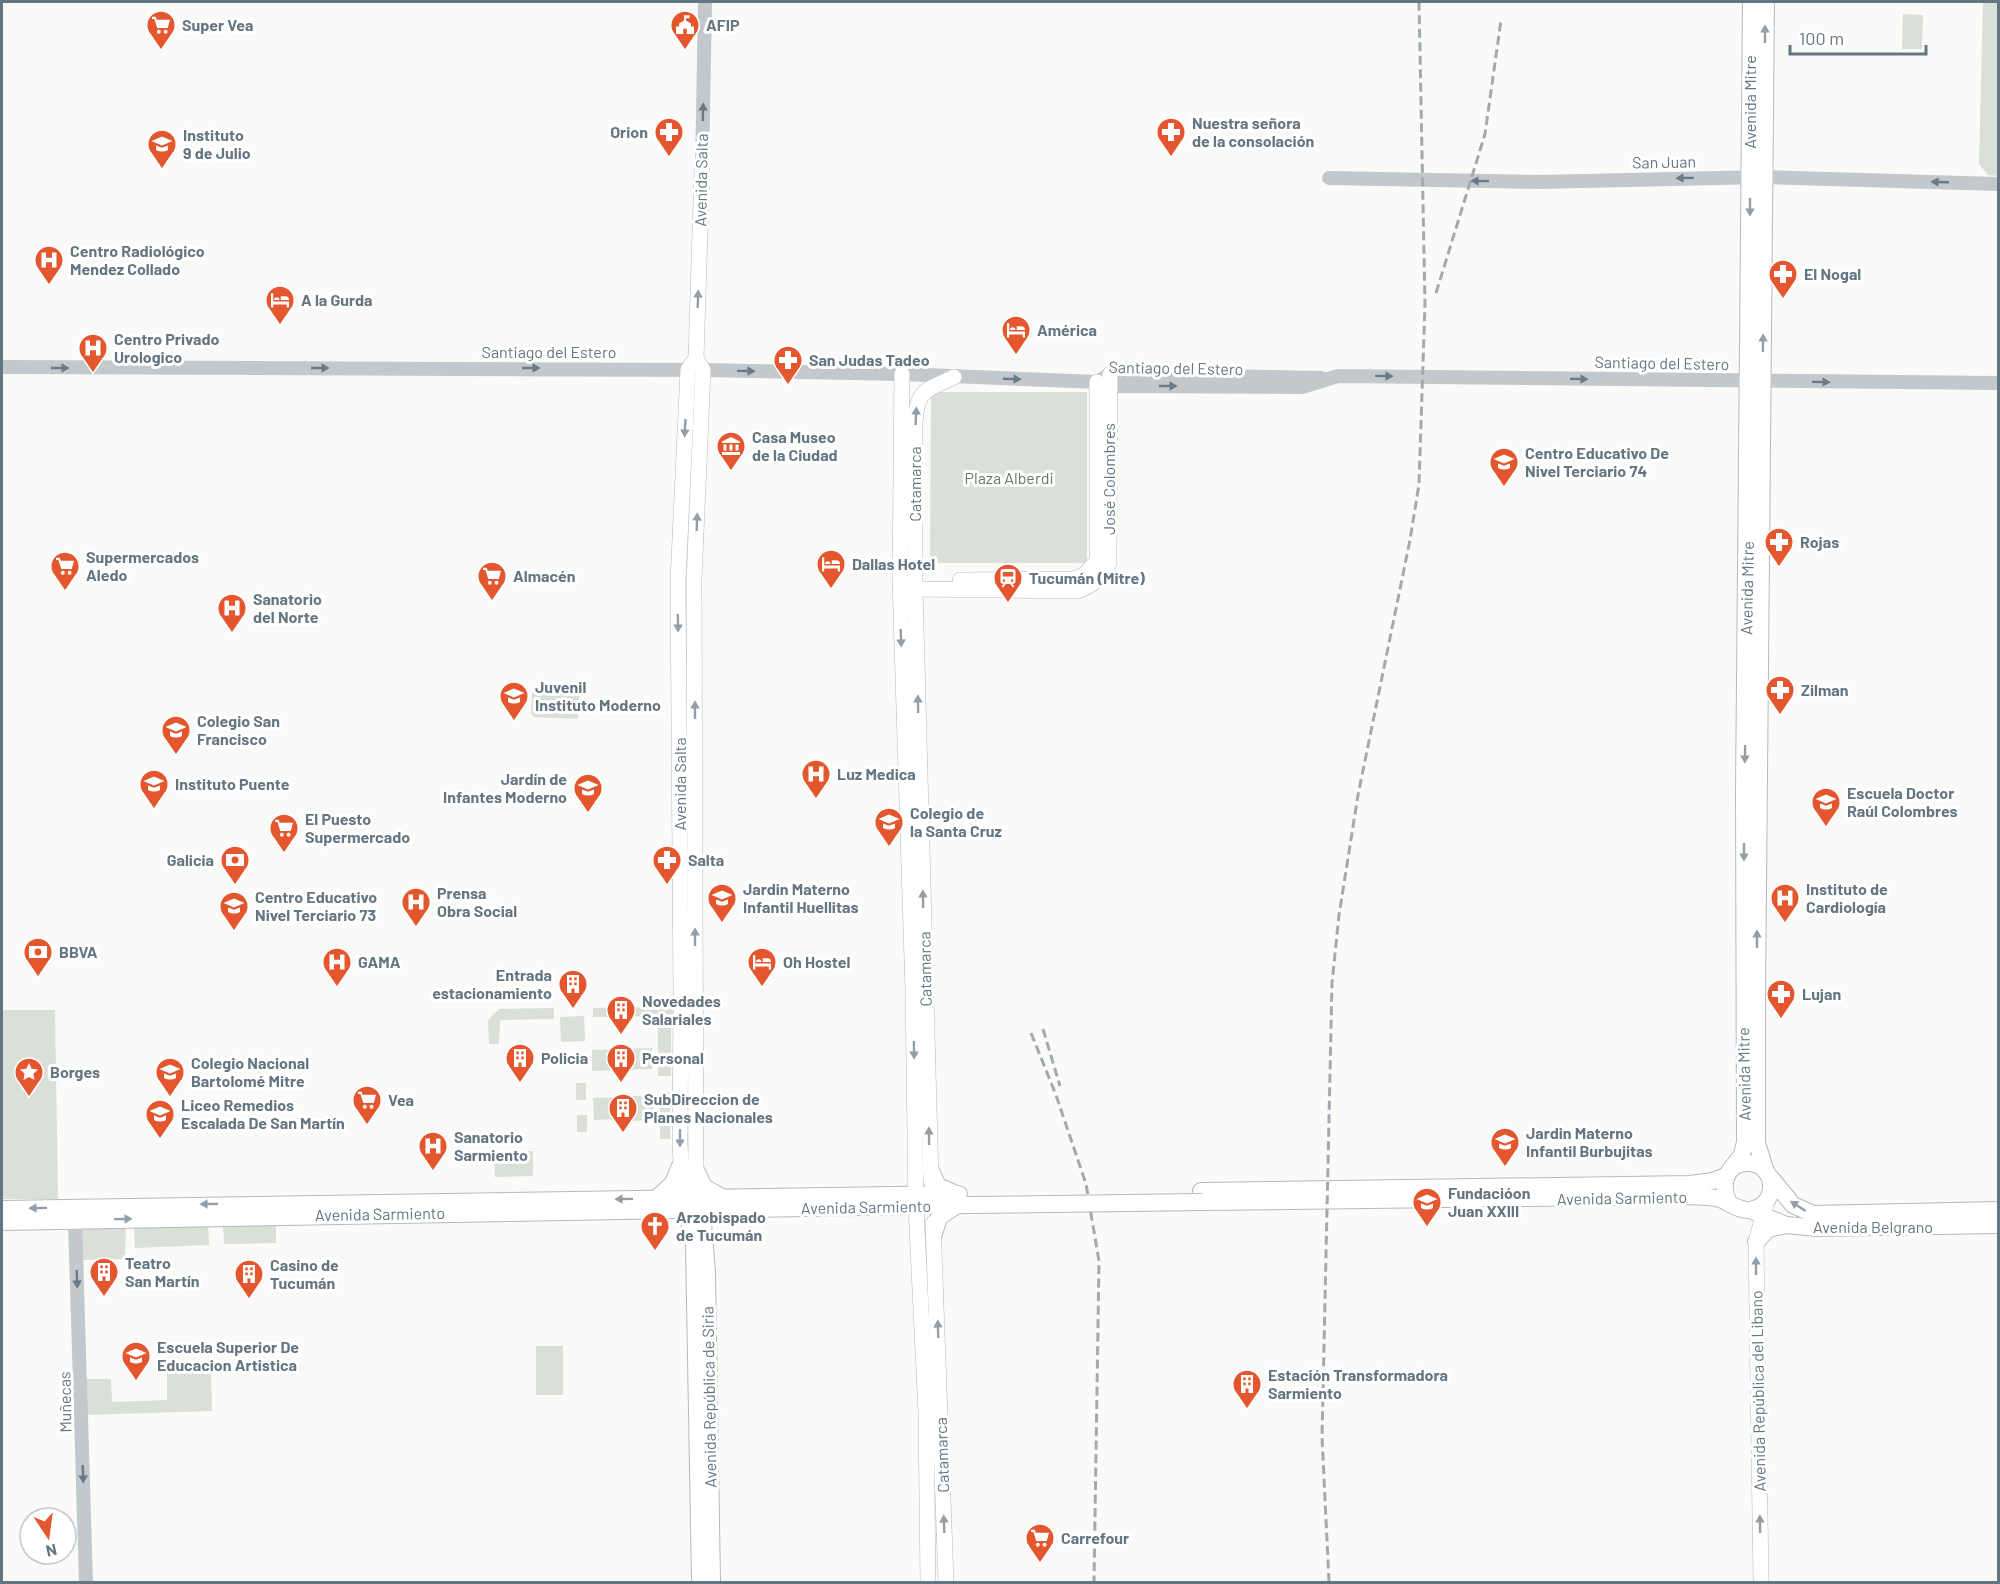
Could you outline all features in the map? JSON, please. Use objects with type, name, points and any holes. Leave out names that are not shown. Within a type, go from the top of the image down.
[{"type":"main road","name":"Avenida Mitre","points":[[1751,2],[1757,177],[1757,1143],[1768,1174]]},
{"type":"main road","name":"Avenida Mitre","points":[[1757,177],[1766,2]]},
{"type":"main road","name":"Avenida Salta","points":[[691,1205],[687,1166],[681,996],[678,581],[696,366],[702,170]]},
{"type":"main road","name":"Catamarca","points":[[902,374],[930,1169],[924,1201],[934,1234],[946,1582]]},
{"type":"main road","name":"Catamarca","points":[[928,1582],[924,1201],[913,991],[910,583],[916,402],[921,394],[954,377]]},
{"type":"main road","name":"José Colombres","points":[[910,583],[1073,579],[1095,575],[1105,381]]},
{"type":"main road","name":"Avenida Mitre","points":[[1728,1173],[1742,1155],[1745,1142],[1744,793],[1756,381]]},
{"type":"main road","points":[[1751,1162],[1768,1174],[1772,1186],[1760,1209],[1729,1203],[1724,1190],[1728,1173],[1736,1165],[1751,1162]]},
{"type":"main road","points":[[687,1166],[704,1187],[731,1204],[711,1227],[700,1247],[681,1221],[660,1205],[673,1183],[687,1166]]},
{"type":"main road","points":[[930,1169],[938,1186],[964,1199]]},
{"type":"main road","name":"Avenida Sarmiento","points":[[2,1209],[691,1205],[1201,1196],[1690,1184],[1713,1181],[1728,1173]]},
{"type":"main road","name":"Avenida Belgrano","points":[[1768,1174],[1793,1205],[1813,1214],[1998,1210]]},
{"type":"main road","name":"Avenida Sarmiento","points":[[1201,1196],[1688,1196],[1706,1197],[1729,1203]]},
{"type":"main road","points":[[934,1234],[936,1222],[943,1212],[964,1199]]},
{"type":"main road","name":"Avenida Sarmiento","points":[[2,1222],[660,1205]]},
{"type":"main road","name":"Avenida República de Siria","points":[[691,1205],[700,1247],[712,1582]]},
{"type":"main road","name":"Avenida Belgrano","points":[[1760,1209],[1786,1225],[1816,1228],[1998,1225]]},
{"type":"main road","name":"Avenida República del Libano","points":[[1760,1209],[1756,1242],[1761,1582]]},
{"type":"main road","points":[[1756,1242],[1768,1229],[1786,1225]]},
{"type":"main road","name":"Avenida República de Siria","points":[[700,1247],[700,1582]]},
{"type":"street","name":"Avenida Salta","points":[[702,170],[705,2]]},
{"type":"street","name":"San Juan","points":[[1329,178],[1538,182],[1757,177],[1998,184]]},
{"type":"street","name":"Santiago del Estero","points":[[2,367],[696,366],[954,377],[1302,387],[1326,379],[1349,376],[1998,383]]},
{"type":"street","name":"Muñecas","points":[[75,1220],[86,1582]]},
{"type":"green space","points":[[1983,2],[1998,2],[1998,176],[1988,175],[1979,164]]},
{"type":"green space","points":[[1903,14],[1923,15],[1922,49],[1902,49]]},
{"type":"green space","name":"Plaza Alberdi","points":[[931,392],[1087,392],[1087,563],[930,563]]},
{"type":"green space","points":[[532,692],[579,695],[578,719],[534,717],[531,714]]},
{"type":"green space","points":[[673,1007],[673,1016],[593,1017],[593,1008]]},
{"type":"green space","points":[[554,1008],[554,1019],[500,1020],[499,1044],[489,1044],[488,1020],[499,1009]]},
{"type":"green space","points":[[2,1010],[55,1010],[58,1199],[2,1199]]},
{"type":"green space","points":[[584,1016],[585,1041],[561,1042],[560,1017]]},
{"type":"green space","points":[[658,1020],[671,1020],[671,1076],[658,1076]]},
{"type":"green space","points":[[652,1048],[652,1069],[592,1071],[592,1050]]},
{"type":"green space","points":[[576,1083],[586,1083],[586,1100],[576,1100]]},
{"type":"green space","points":[[660,1092],[670,1092],[670,1139],[660,1139]]},
{"type":"green space","points":[[630,1096],[653,1096],[653,1120],[630,1121]]},
{"type":"green space","points":[[619,1097],[620,1119],[594,1120],[593,1098]]},
{"type":"green space","points":[[577,1115],[587,1115],[587,1132],[577,1132]]},
{"type":"green space","points":[[533,1151],[533,1176],[495,1177],[494,1152]]},
{"type":"green space","points":[[75,1220],[126,1223],[125,1259],[81,1260]]},
{"type":"green space","points":[[276,1223],[276,1243],[224,1244],[223,1224]]},
{"type":"green space","points":[[208,1225],[209,1245],[135,1248],[134,1228]]},
{"type":"green space","points":[[536,1346],[563,1346],[563,1395],[536,1395]]},
{"type":"green space","points":[[211,1370],[212,1411],[86,1415],[85,1379],[111,1379],[112,1402],[167,1400],[167,1372]]},
{"type":"railway","points":[[1329,1582],[1322,1437],[1332,983],[1339,915],[1358,795],[1410,540],[1419,484],[1425,304],[1419,2]]},
{"type":"railway","points":[[1436,293],[1485,134],[1501,20]]},
{"type":"railway","points":[[1043,1029],[1060,1086]]},
{"type":"railway","points":[[1031,1033],[1056,1095],[1086,1184],[1099,1261],[1094,1582]]},
{"type":"place","name":"Super Vea","points":[[161,50]]},
{"type":"place","name":"AFIP","points":[[685,50]]},
{"type":"place","name":"Orion","points":[[669,158]]},
{"type":"place","name":"Nuestra señora de la consolación","points":[[1171,158]]},
{"type":"place","name":"Instituto 9 de Julio","points":[[162,170]]},
{"type":"place","name":"Centro Radiológico Mendez Collado","points":[[49,286]]},
{"type":"place","name":"El Nogal","points":[[1783,300]]},
{"type":"place","name":"A la Gurda","points":[[280,326]]},
{"type":"place","name":"América","points":[[1016,356]]},
{"type":"place","name":"Centro Privado Urologico","points":[[93,374]]},
{"type":"place","name":"San Judas Tadeo","points":[[788,386]]},
{"type":"place","name":"Casa Museo de la Ciudad","points":[[731,472]]},
{"type":"place","name":"Centro Educativo De Nivel Terciario 74","points":[[1504,488]]},
{"type":"place","name":"Rojas","points":[[1779,568]]},
{"type":"place","name":"Dallas Hotel","points":[[831,590]]},
{"type":"place","name":"Supermercados Aledo","points":[[65,592]]},
{"type":"place","name":"Almacén","points":[[492,602]]},
{"type":"place","name":"Tucumán (Mitre)","points":[[1008,604]]},
{"type":"place","name":"Sanatorio del Norte","points":[[232,634]]},
{"type":"place","name":"Zilman","points":[[1780,716]]},
{"type":"place","name":"Juvenil Instituto Moderno","points":[[514,722]]},
{"type":"place","name":"Colegio San Francisco","points":[[176,756]]},
{"type":"place","name":"Luz Medica","points":[[816,800]]},
{"type":"place","name":"Instituto Puente","points":[[154,810]]},
{"type":"place","name":"Jardín de Infantes Moderno","points":[[588,814]]},
{"type":"place","name":"Escuela Doctor Raúl Colombres","points":[[1826,828]]},
{"type":"place","name":"Colegio de la Santa Cruz","points":[[889,848]]},
{"type":"place","name":"El Puesto Supermercado","points":[[284,854]]},
{"type":"place","name":"Galicia","points":[[235,886]]},
{"type":"place","name":"Salta","points":[[667,886]]},
{"type":"place","name":"Jardin Materno Infantil Huellitas","points":[[722,924]]},
{"type":"place","name":"Instituto de Cardiología","points":[[1785,924]]},
{"type":"place","name":"Prensa Obra Social","points":[[416,928]]},
{"type":"place","name":"Centro Educativo Nivel Terciario 73","points":[[234,932]]},
{"type":"place","name":"BBVA","points":[[38,978]]},
{"type":"place","name":"GAMA","points":[[337,988]]},
{"type":"place","name":"Oh Hostel","points":[[762,988]]},
{"type":"place","name":"Entrada estacionamiento","points":[[573,1010]]},
{"type":"place","name":"Lujan","points":[[1781,1020]]},
{"type":"place","name":"Novedades Salariales","points":[[621,1036]]},
{"type":"place","name":"Policia","points":[[520,1084]]},
{"type":"place","name":"Personal","points":[[621,1084]]},
{"type":"place","name":"Borges","points":[[29,1098]]},
{"type":"place","name":"Colegio Nacional Bartolomé Mitre","points":[[170,1098]]},
{"type":"place","name":"Vea","points":[[367,1126]]},
{"type":"place","name":"SubDireccion de Planes Nacionales","points":[[623,1134]]},
{"type":"place","name":"Liceo Remedios Escalada De San Martín","points":[[160,1140]]},
{"type":"place","name":"Jardin Materno Infantil Burbujitas","points":[[1505,1168]]},
{"type":"place","name":"Sanatorio Sarmiento","points":[[433,1172]]},
{"type":"place","name":"Fundacióon Juan XXIII","points":[[1427,1228]]},
{"type":"place","name":"Arzobispado de Tucumán","points":[[655,1252]]},
{"type":"place","name":"Teatro San Martín","points":[[104,1298]]},
{"type":"place","name":"Casino de Tucumán","points":[[249,1300]]},
{"type":"place","name":"Escuela Superior De Educacion Artistica","points":[[136,1382]]},
{"type":"place","name":"Estación Transformadora Sarmiento","points":[[1247,1410]]},
{"type":"place","name":"Carrefour","points":[[1040,1564]]}]
